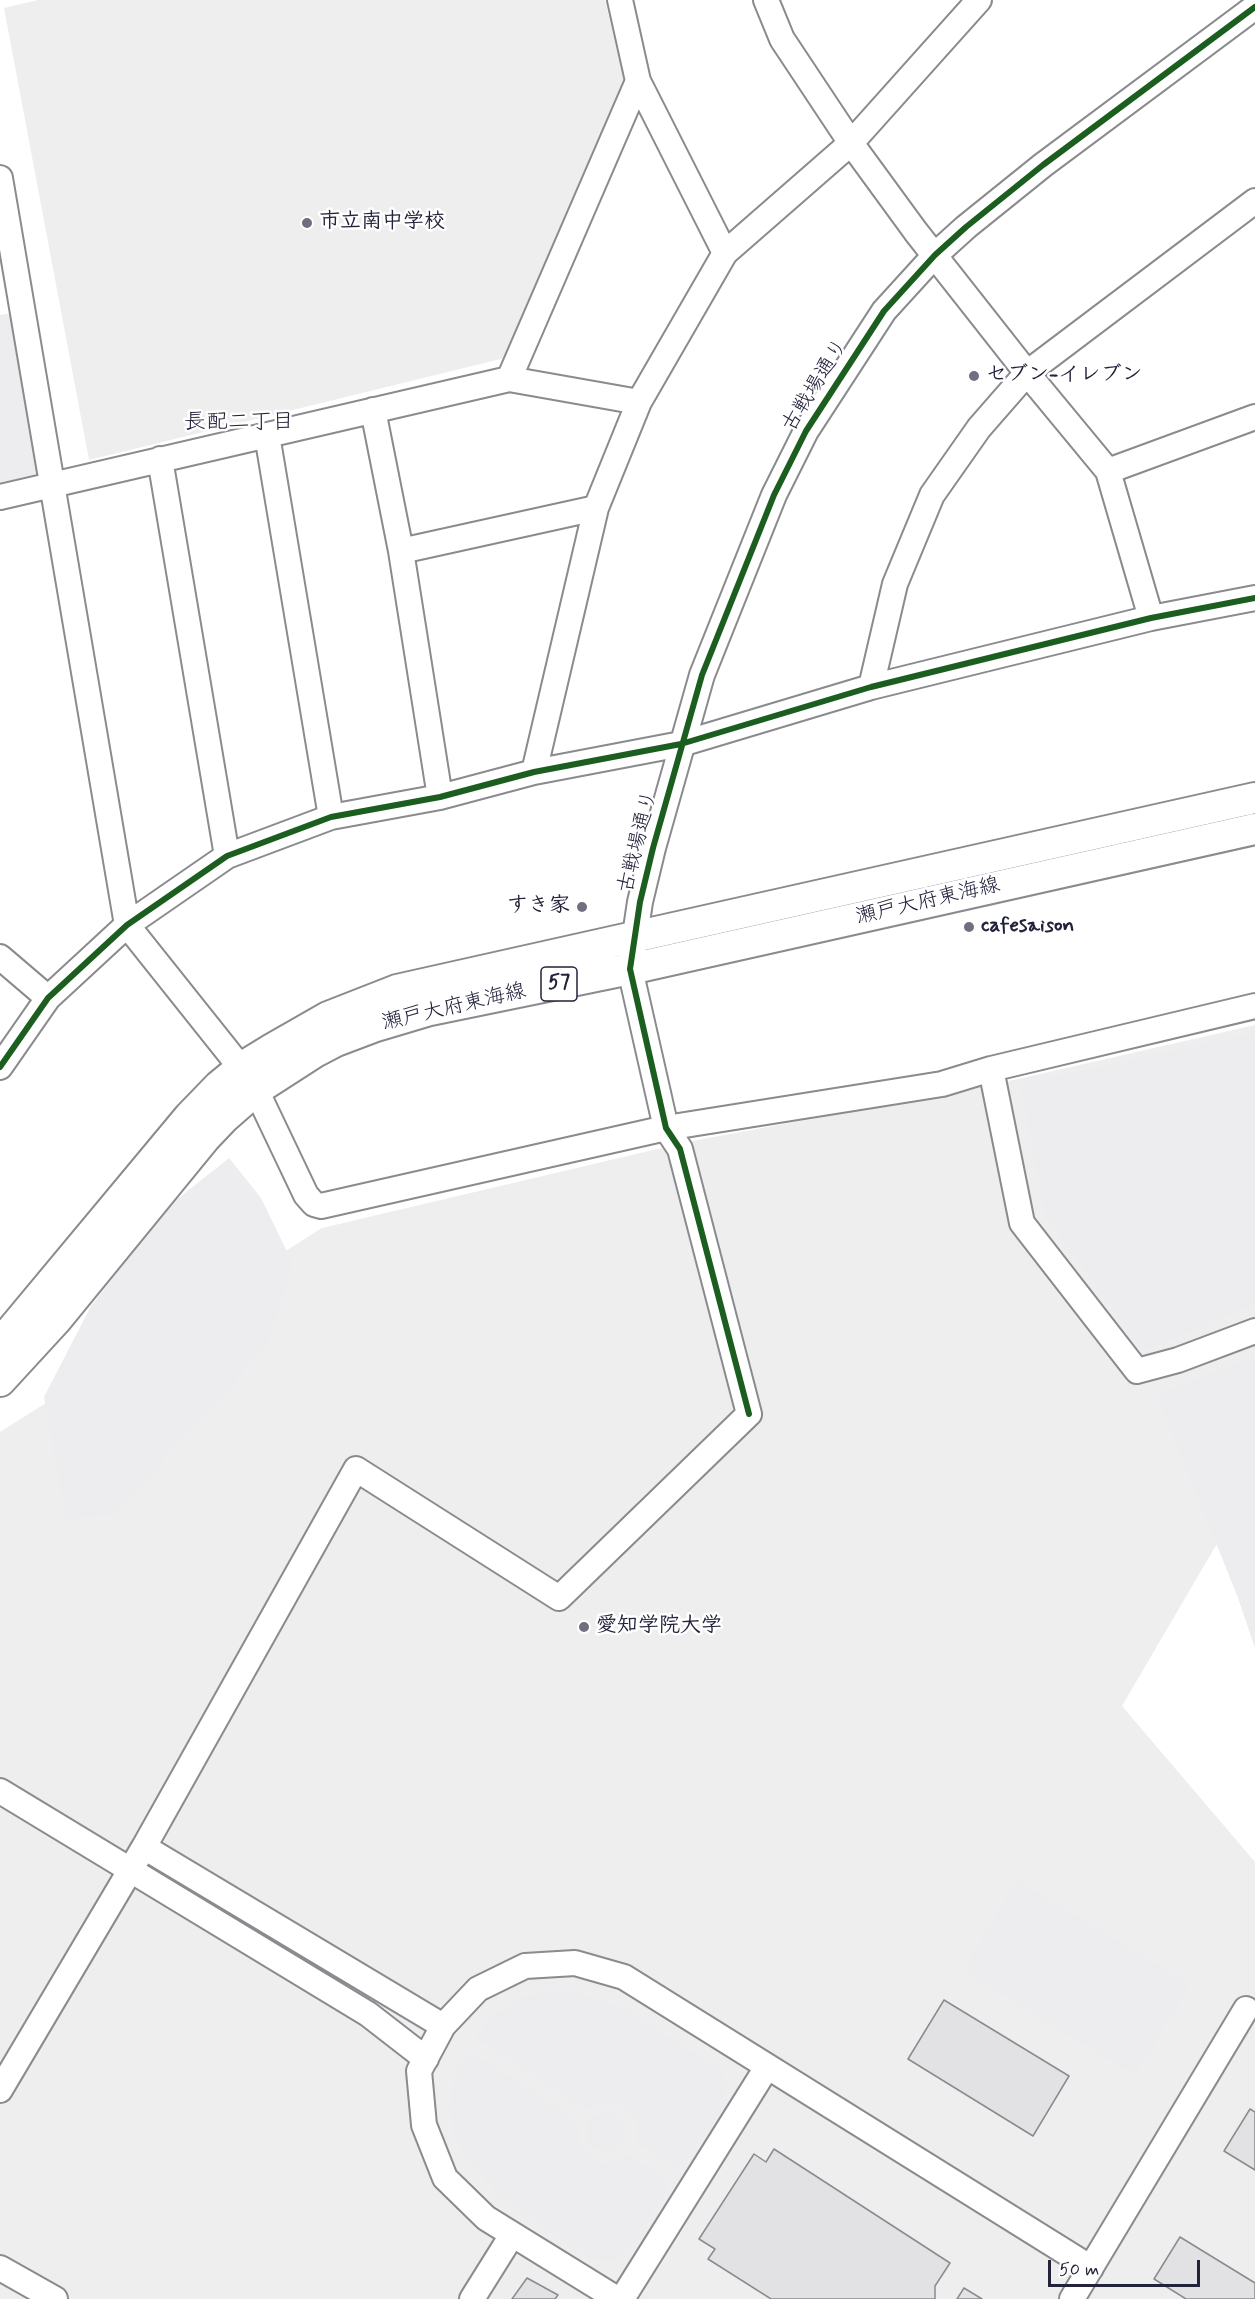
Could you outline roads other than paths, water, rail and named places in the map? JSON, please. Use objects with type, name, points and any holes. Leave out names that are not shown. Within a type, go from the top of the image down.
[{"type":"main road","name":"瀬戸大府東海線","points":[[0,1381],[57,1319],[205,1138],[232,1111],[249,1079],[328,1017],[397,990],[1255,798]]},
{"type":"main road","name":"瀬戸大府東海線","points":[[0,1344],[189,1117],[219,1086],[249,1079],[373,1027],[430,1011],[630,969],[1255,829]]},
{"type":"street","points":[[620,0],[638,81],[725,254]]},
{"type":"street","points":[[766,0],[782,39],[851,143],[1027,373],[1108,471],[1151,618]]},
{"type":"street","points":[[534,772],[596,508],[639,402],[725,254],[851,143],[979,0]]},
{"type":"street","name":"古戦場通り","points":[[630,969],[640,902],[681,744],[702,675],[774,495],[806,432],[884,311],[935,255],[966,226],[1043,165],[1255,7]]},
{"type":"street","points":[[509,379],[638,81]]},
{"type":"street","points":[[0,178],[10,306],[53,484],[126,925],[249,1079],[306,1195],[314,1203],[321,1206],[666,1128],[942,1083],[1255,1005]]},
{"type":"street","points":[[871,687],[895,584],[932,495],[979,428],[1027,373],[1255,201]]},
{"type":"street","points":[[0,497],[509,379],[639,402]]},
{"type":"street","points":[[373,410],[401,551],[441,797]]},
{"type":"street","points":[[1108,471],[1255,417]]},
{"type":"street","points":[[267,435],[331,817]]},
{"type":"street","points":[[160,459],[227,856]]},
{"type":"street","points":[[401,551],[596,508]]},
{"type":"street","points":[[0,1067],[48,998],[126,925],[227,856],[331,817],[441,797],[534,772],[681,744],[871,687],[1151,618],[1255,598]]},
{"type":"street","points":[[0,957],[48,998]]},
{"type":"street","points":[[0,2090],[144,1847],[356,1469],[559,1598],[749,1414],[680,1149],[666,1128],[630,969]]},
{"type":"street","points":[[992,1069],[1022,1222],[1137,1371],[1178,1360],[1255,1331]]},
{"type":"street","points":[[0,1791],[368,2014],[426,2059]]},
{"type":"street","points":[[144,1847],[443,2026]]},
{"type":"street","points":[[617,2299],[486,2218],[445,2178],[424,2125],[419,2071],[443,2026],[478,1989],[525,1966],[575,1963],[624,1977],[1090,2268]]},
{"type":"street","points":[[1072,2299],[1246,2009]]},
{"type":"street","points":[[622,2299],[767,2067]]},
{"type":"street","points":[[472,2299],[512,2235]]},
{"type":"street","points":[[0,2268],[55,2299]]},
{"type":"place","name":"市立南中学校","points":[[307,223]]},
{"type":"place","name":"セブン-イレブン","points":[[974,376]]},
{"type":"place","name":"すき家","points":[[582,907]]},
{"type":"place","name":"cafesaison","points":[[969,927]]},
{"type":"place","name":"愛知学院大学","points":[[584,1627]]},
{"type":"district","name":"長配二丁目","points":[[239,423]]}]
